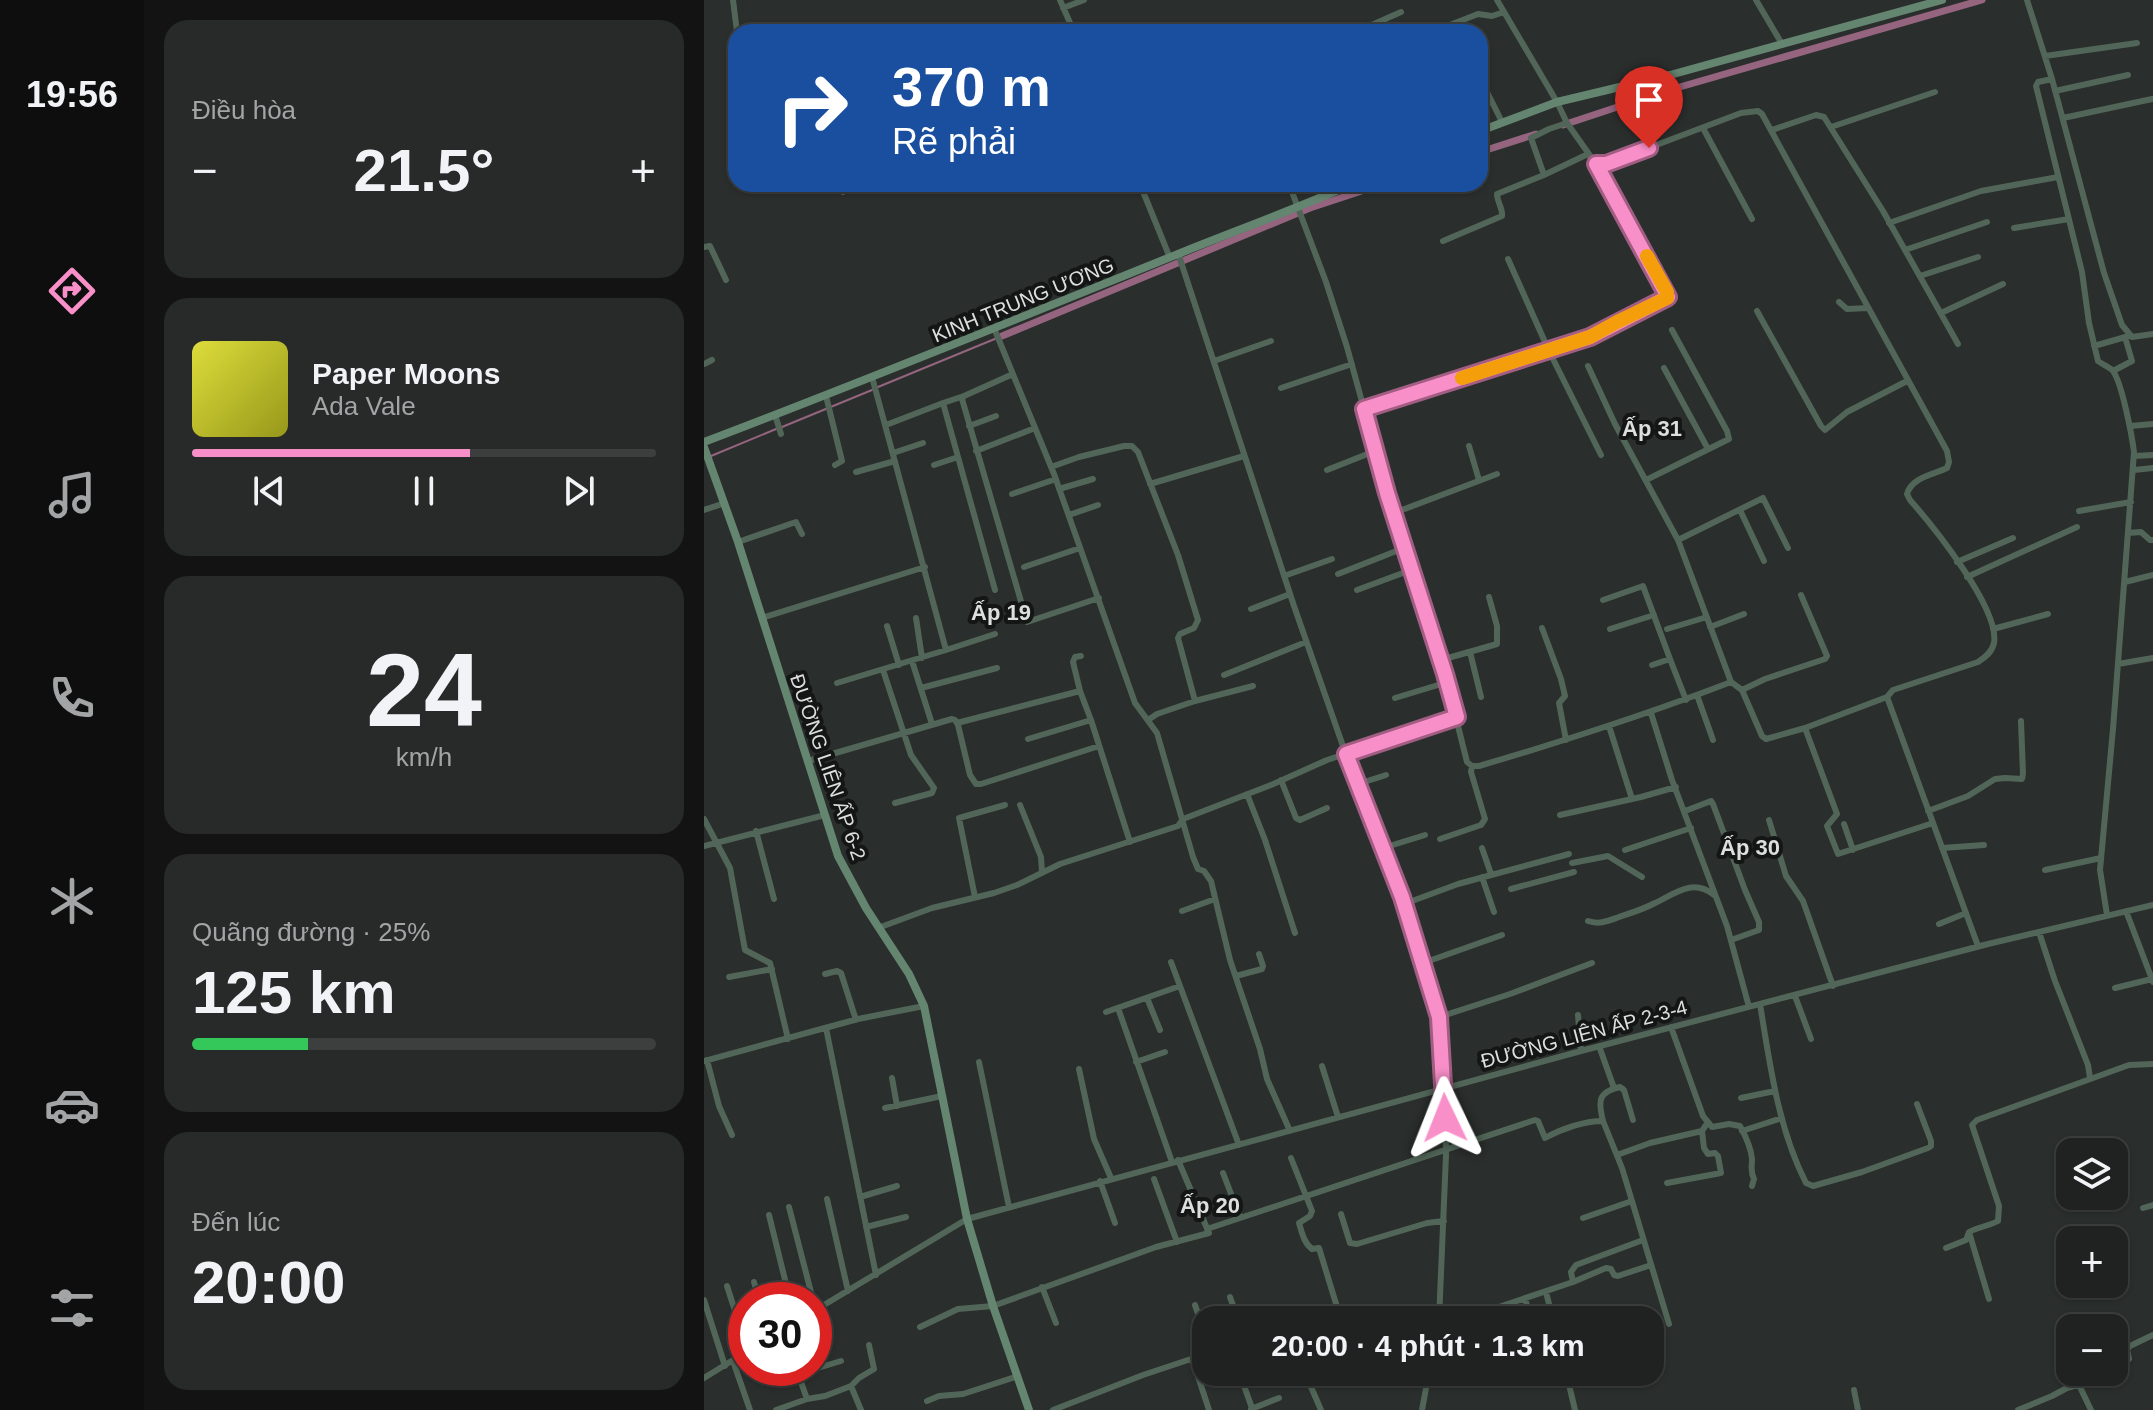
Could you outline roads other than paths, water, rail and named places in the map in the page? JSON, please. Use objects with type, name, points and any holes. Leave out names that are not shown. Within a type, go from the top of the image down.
[{"type":"street","points":[[733,0],[736,24]]},
{"type":"street","points":[[1060,0],[1070,24]]},
{"type":"street","points":[[1063,8],[1084,0]]},
{"type":"street","points":[[1364,409],[1590,337],[1668,297],[1596,164],[1567,123],[1497,0]]},
{"type":"street","points":[[1756,0],[1782,44]]},
{"type":"street","points":[[2027,0],[2052,79],[2104,273],[2128,336],[2132,361],[2113,371]]},
{"type":"street","points":[[1488,128],[1936,1]]},
{"type":"street","points":[[1374,24],[1401,12]]},
{"type":"street","points":[[1452,24],[1478,14],[1492,16],[1504,12]]},
{"type":"street","points":[[2045,56],[2137,43]]},
{"type":"street","points":[[2055,91],[2128,75]]},
{"type":"street","points":[[2052,79],[2038,82],[2036,86],[2082,272],[2094,346],[2098,361],[2113,371],[2130,426],[2134,456],[2101,858],[2101,889],[2107,915]]},
{"type":"street","points":[[1488,92],[1502,122]]},
{"type":"street","points":[[1831,127],[1935,92]]},
{"type":"street","points":[[2063,118],[2152,99]]},
{"type":"street","points":[[1588,366],[1615,424],[1678,540],[1731,682],[1742,690],[1766,739],[1805,728],[1887,697],[1893,690],[1978,662],[1992,649],[1993,629],[1984,605],[1907,494],[1910,486],[1927,475],[1947,468],[1947,451],[1772,130],[1758,111],[1741,113],[1606,164],[1596,164]]},
{"type":"street","points":[[1772,130],[1816,115],[1824,117],[1958,344]]},
{"type":"street","points":[[1544,175],[1531,138],[1567,123]]},
{"type":"street","points":[[1703,128],[1752,219]]},
{"type":"street","points":[[1443,241],[1502,216],[1497,194],[1588,154]]},
{"type":"street","points":[[1889,223],[1981,191],[2058,177]]},
{"type":"street","points":[[1144,192],[1178,258],[1306,642],[1404,904],[1439,1017],[1446,1149],[1441,1306]]},
{"type":"street","points":[[1292,192],[1352,364],[1404,548],[1448,682],[1467,762],[1479,766],[1566,740],[1651,713],[1731,682]]},
{"type":"street","name":"KINH TRUNG ƯƠNG","points":[[704,446],[775,415],[995,335],[1178,258],[1300,212],[1337,192]]},
{"type":"street","points":[[2014,228],[2069,219]]},
{"type":"street","points":[[1905,250],[1987,222]]},
{"type":"street","points":[[704,247],[710,246],[726,280]]},
{"type":"street","points":[[1920,276],[1978,257]]},
{"type":"street","points":[[1508,259],[1601,455]]},
{"type":"street","points":[[1941,313],[2003,284]]},
{"type":"street","points":[[1839,302],[1847,309],[1868,308]]},
{"type":"street","points":[[1757,311],[1825,430],[1847,412],[1907,381]]},
{"type":"street","points":[[1646,480],[1729,439],[1672,330]]},
{"type":"street","points":[[2094,346],[2128,336],[2153,334]]},
{"type":"street","points":[[995,335],[1056,479],[1135,703],[1157,733],[1198,869],[1204,871],[1211,881],[1267,1079],[1290,1131]]},
{"type":"street","points":[[1214,361],[1271,341]]},
{"type":"street","points":[[704,364],[712,360]]},
{"type":"street","points":[[1281,388],[1352,364]]},
{"type":"street","points":[[1664,368],[1708,449]]},
{"type":"street","points":[[886,425],[1013,374]]},
{"type":"street","points":[[873,379],[946,650]]},
{"type":"street","points":[[964,396],[962,399],[969,426],[1027,622],[1099,598]]},
{"type":"street","points":[[826,399],[842,461],[835,465]]},
{"type":"street","points":[[943,403],[995,590]]},
{"type":"street","points":[[775,415],[781,434]]},
{"type":"street","points":[[969,426],[996,416]]},
{"type":"street","points":[[2130,426],[2153,424]]},
{"type":"street","points":[[976,451],[1035,428]]},
{"type":"street","points":[[856,472],[923,443]]},
{"type":"street","name":"ĐƯỜNG LIÊN ẤP 6-2","points":[[704,446],[738,542],[838,856],[850,882],[909,974],[924,1006],[967,1219],[1029,1410]]},
{"type":"street","points":[[1051,467],[1124,446],[1132,446],[1138,452],[1178,555],[1198,620],[1194,628],[1178,638],[1195,701]]},
{"type":"street","points":[[1469,446],[1479,480]]},
{"type":"street","points":[[1327,470],[1375,451]]},
{"type":"street","points":[[2134,456],[2153,455]]},
{"type":"street","points":[[1150,484],[1244,456]]},
{"type":"street","points":[[934,465],[958,457]]},
{"type":"street","points":[[2134,470],[2153,468]]},
{"type":"street","points":[[1394,513],[1497,474]]},
{"type":"street","points":[[1012,494],[1056,479]]},
{"type":"street","points":[[1059,489],[1093,479]]},
{"type":"street","points":[[1678,540],[1763,498],[1788,548]]},
{"type":"street","points":[[2079,511],[2131,502]]},
{"type":"street","points":[[704,510],[725,503]]},
{"type":"street","points":[[1069,515],[1098,505]]},
{"type":"street","points":[[1740,510],[1764,561]]},
{"type":"street","points":[[738,542],[796,522],[802,534]]},
{"type":"street","points":[[1967,577],[2077,527]]},
{"type":"street","points":[[2128,533],[2141,532],[2153,540]]},
{"type":"street","points":[[1957,562],[2013,538]]},
{"type":"street","points":[[1024,567],[1080,548]]},
{"type":"street","points":[[1338,574],[1404,548]]},
{"type":"street","points":[[1284,576],[1332,559]]},
{"type":"street","points":[[762,618],[925,567]]},
{"type":"street","points":[[1357,590],[1411,570]]},
{"type":"street","points":[[2125,582],[2153,575]]},
{"type":"street","points":[[1603,600],[1643,586],[1686,700]]},
{"type":"street","points":[[1251,609],[1290,594]]},
{"type":"street","points":[[1742,690],[1827,656],[1801,595]]},
{"type":"street","points":[[1441,660],[1497,644],[1489,597]]},
{"type":"street","points":[[1710,627],[1744,614]]},
{"type":"street","points":[[1993,629],[2048,614]]},
{"type":"street","points":[[1610,629],[1654,615]]},
{"type":"street","points":[[1667,629],[1707,617]]},
{"type":"street","points":[[916,618],[922,658]]},
{"type":"street","points":[[887,626],[899,665]]},
{"type":"street","points":[[1542,628],[1565,696],[1559,703],[1566,740]]},
{"type":"street","points":[[837,683],[995,634]]},
{"type":"street","points":[[1224,675],[1306,642]]},
{"type":"street","points":[[1470,652],[1481,697]]},
{"type":"street","points":[[1081,656],[1075,657],[1073,662],[1080,691],[1130,842]]},
{"type":"street","points":[[2118,664],[2153,658]]},
{"type":"street","points":[[1652,665],[1670,659]]},
{"type":"street","points":[[912,661],[932,724]]},
{"type":"street","points":[[921,688],[997,668]]},
{"type":"street","points":[[883,670],[911,755],[934,788],[932,793],[895,803]]},
{"type":"street","points":[[1395,698],[1448,682]]},
{"type":"street","points":[[1148,720],[1195,701],[1253,686]]},
{"type":"street","points":[[957,723],[1080,691]]},
{"type":"street","points":[[1697,695],[1713,740]]},
{"type":"street","points":[[1887,697],[1978,946]]},
{"type":"street","points":[[1651,713],[1731,940],[1749,1007]]},
{"type":"street","points":[[878,928],[932,908],[1017,885],[1042,872],[1178,826],[1183,819],[1327,760],[1457,717]]},
{"type":"street","points":[[808,761],[952,719],[957,723],[970,775],[976,784],[1099,746]]},
{"type":"street","points":[[1028,739],[1091,720]]},
{"type":"street","points":[[1928,811],[1968,796],[1995,779],[2022,780],[2021,721]]},
{"type":"street","points":[[1609,726],[1632,799]]},
{"type":"street","points":[[1805,728],[1837,814],[1827,826],[1838,854],[1933,823]]},
{"type":"street","points":[[1440,839],[1481,825],[1485,819],[1471,772],[1472,766]]},
{"type":"street","points":[[1358,784],[1386,775]]},
{"type":"street","points":[[1281,780],[1296,818],[1300,820],[1327,808]]},
{"type":"street","points":[[1560,815],[1676,787]]},
{"type":"street","points":[[1247,794],[1295,933]]},
{"type":"street","points":[[1685,811],[1711,801],[1759,922],[1759,930],[1731,940]]},
{"type":"street","points":[[975,897],[959,818],[1005,805]]},
{"type":"street","points":[[1020,805],[1041,857],[1042,872]]},
{"type":"street","points":[[704,846],[825,815]]},
{"type":"street","points":[[704,819],[730,868],[745,950],[770,963],[788,1039]]},
{"type":"street","points":[[1769,820],[1786,876],[1803,901],[1833,986]]},
{"type":"street","points":[[1844,824],[1853,850]]},
{"type":"street","points":[[1625,850],[1691,828]]},
{"type":"street","points":[[756,831],[774,899]]},
{"type":"street","points":[[1383,848],[1425,835]]},
{"type":"street","points":[[1942,848],[1984,845]]},
{"type":"street","points":[[1482,848],[1491,874]]},
{"type":"street","points":[[1404,904],[1491,874],[1569,854]]},
{"type":"street","points":[[1572,863],[1608,856],[1642,877]]},
{"type":"street","points":[[2045,870],[2101,858]]},
{"type":"street","points":[[1511,889],[1574,872]]},
{"type":"street","points":[[1482,877],[1494,912]]},
{"type":"street","points":[[1588,921],[1606,922],[1687,888],[1702,887],[1716,897]]},
{"type":"street","points":[[1182,911],[1215,899]]},
{"type":"street","name":"ĐƯỜNG LIÊN ẤP 2-3-4","points":[[832,1298],[967,1219],[1599,1046],[1978,946],[2153,905]]},
{"type":"street","points":[[2115,988],[2152,980],[2126,911]]},
{"type":"street","points":[[1939,924],[1966,913]]},
{"type":"street","points":[[2039,932],[2090,1078]]},
{"type":"street","points":[[1423,963],[1502,935]]},
{"type":"street","points":[[1236,976],[1262,969],[1259,954]]},
{"type":"street","points":[[1171,962],[1239,1145]]},
{"type":"street","points":[[1439,1017],[1592,963]]},
{"type":"street","points":[[729,977],[772,969]]},
{"type":"street","points":[[825,974],[841,973],[856,1020]]},
{"type":"street","points":[[1106,1012],[1180,986]]},
{"type":"street","points":[[1795,996],[1811,1039]]},
{"type":"street","points":[[1147,998],[1160,1030]]},
{"type":"street","points":[[1760,1004],[1775,1091],[1796,1165],[1806,1183],[1813,1186],[1862,1172],[1930,1147],[1931,1141],[1917,1104]]},
{"type":"street","points":[[732,1135],[719,1106],[705,1060],[856,1020],[924,1006]]},
{"type":"street","points":[[920,1327],[958,1309],[993,1306],[1156,1247],[1209,1233],[1175,1161],[1118,1008]]},
{"type":"street","points":[[1578,1015],[1581,1051]]},
{"type":"street","points":[[1671,1027],[1703,1116],[1712,1127],[1740,1126],[1752,1155],[1752,1186]]},
{"type":"street","points":[[826,1028],[876,1275]]},
{"type":"street","points":[[1599,1046],[1614,1088]]},
{"type":"street","points":[[1136,1062],[1165,1052]]},
{"type":"street","points":[[979,1062],[1009,1207]]},
{"type":"street","points":[[1946,1248],[1966,1240],[1969,1232],[1979,1227],[1994,1224],[2000,1217],[1972,1125],[1977,1120],[2129,1065],[2153,1064]]},
{"type":"street","points":[[1322,1066],[1338,1117]]},
{"type":"street","points":[[1079,1069],[1094,1139],[1111,1178]]},
{"type":"street","points":[[892,1078],[897,1106]]},
{"type":"street","points":[[1633,1120],[1624,1089],[1614,1088],[1605,1093],[1601,1098],[1600,1110],[1603,1121],[1632,1201],[1669,1324]]},
{"type":"street","points":[[1741,1098],[1775,1091]]},
{"type":"street","points":[[885,1108],[942,1096]]},
{"type":"street","points":[[1742,1131],[1782,1118]]},
{"type":"street","points":[[1207,1229],[1535,1120],[1545,1138],[1592,1121],[1603,1121]]},
{"type":"street","points":[[1667,1183],[1721,1173],[1717,1154],[1705,1151],[1702,1131],[1708,1122]]},
{"type":"street","points":[[1617,1155],[1650,1143],[1702,1131]]},
{"type":"street","points":[[1291,1158],[1312,1211],[1299,1223],[1302,1234],[1307,1245],[1312,1249],[1319,1248],[1337,1306]]},
{"type":"street","points":[[1223,1173],[1240,1217]]},
{"type":"street","points":[[1154,1179],[1177,1242]]},
{"type":"street","points":[[1100,1181],[1115,1223]]},
{"type":"street","points":[[860,1197],[897,1186]]},
{"type":"street","points":[[827,1199],[848,1291]]},
{"type":"street","points":[[1583,1218],[1632,1201]]},
{"type":"street","points":[[2143,1208],[2153,1205]]},
{"type":"street","points":[[789,1207],[808,1282]]},
{"type":"street","points":[[1341,1214],[1347,1238],[1350,1243],[1357,1244],[1427,1223],[1444,1221]]},
{"type":"street","points":[[769,1215],[786,1282]]},
{"type":"street","points":[[866,1227],[906,1217]]},
{"type":"street","points":[[1969,1232],[1989,1299]]},
{"type":"street","points":[[1573,1282],[1571,1272],[1576,1265],[1643,1240]]},
{"type":"street","points":[[1501,1306],[1606,1268],[1618,1276],[1651,1265]]},
{"type":"street","points":[[1042,1287],[1056,1323]]},
{"type":"street","points":[[1546,1292],[1550,1306]]},
{"type":"street","points":[[1230,1297],[1233,1306]]},
{"type":"street","points":[[1525,1298],[1527,1306]]},
{"type":"street","points":[[704,1300],[725,1366]]},
{"type":"street","points":[[2128,1349],[2153,1335]]},
{"type":"street","points":[[776,1410],[851,1386],[874,1369],[869,1345]]},
{"type":"street","points":[[1053,1410],[1192,1358]]},
{"type":"street","points":[[832,1363],[841,1361]]},
{"type":"street","points":[[704,1378],[728,1364]]},
{"type":"street","points":[[927,1401],[939,1396],[963,1394],[1018,1376]]},
{"type":"street","points":[[742,1386],[750,1410]]},
{"type":"street","points":[[802,1386],[807,1399]]},
{"type":"street","points":[[851,1386],[861,1410]]},
{"type":"street","points":[[1201,1386],[1209,1410]]},
{"type":"street","points":[[1243,1386],[1250,1409],[1279,1398]]},
{"type":"street","points":[[1311,1386],[1321,1410]]},
{"type":"street","points":[[1422,1410],[1426,1386]]},
{"type":"street","points":[[1569,1386],[1575,1410]]},
{"type":"street","points":[[2018,1410],[2075,1386]]},
{"type":"street","points":[[2079,1386],[2091,1410]]},
{"type":"street","points":[[1854,1390],[1858,1410]]},
{"type":"waterway","points":[[1563,125],[1666,91],[1982,0]]},
{"type":"waterway","points":[[1488,149],[1536,134]]},
{"type":"waterway","points":[[1002,336],[1310,208],[1359,192]]},
{"type":"waterway","points":[[878,387],[1002,336]]},
{"type":"waterway","points":[[782,427],[872,390]]},
{"type":"waterway","points":[[711,456],[776,429]]},
{"type":"district","name":"Ấp 31","points":[[1652,428]]},
{"type":"district","name":"Ấp 19","points":[[1001,612]]},
{"type":"district","name":"Ấp 30","points":[[1750,847]]},
{"type":"district","name":"Ấp 20","points":[[1210,1205]]}]
